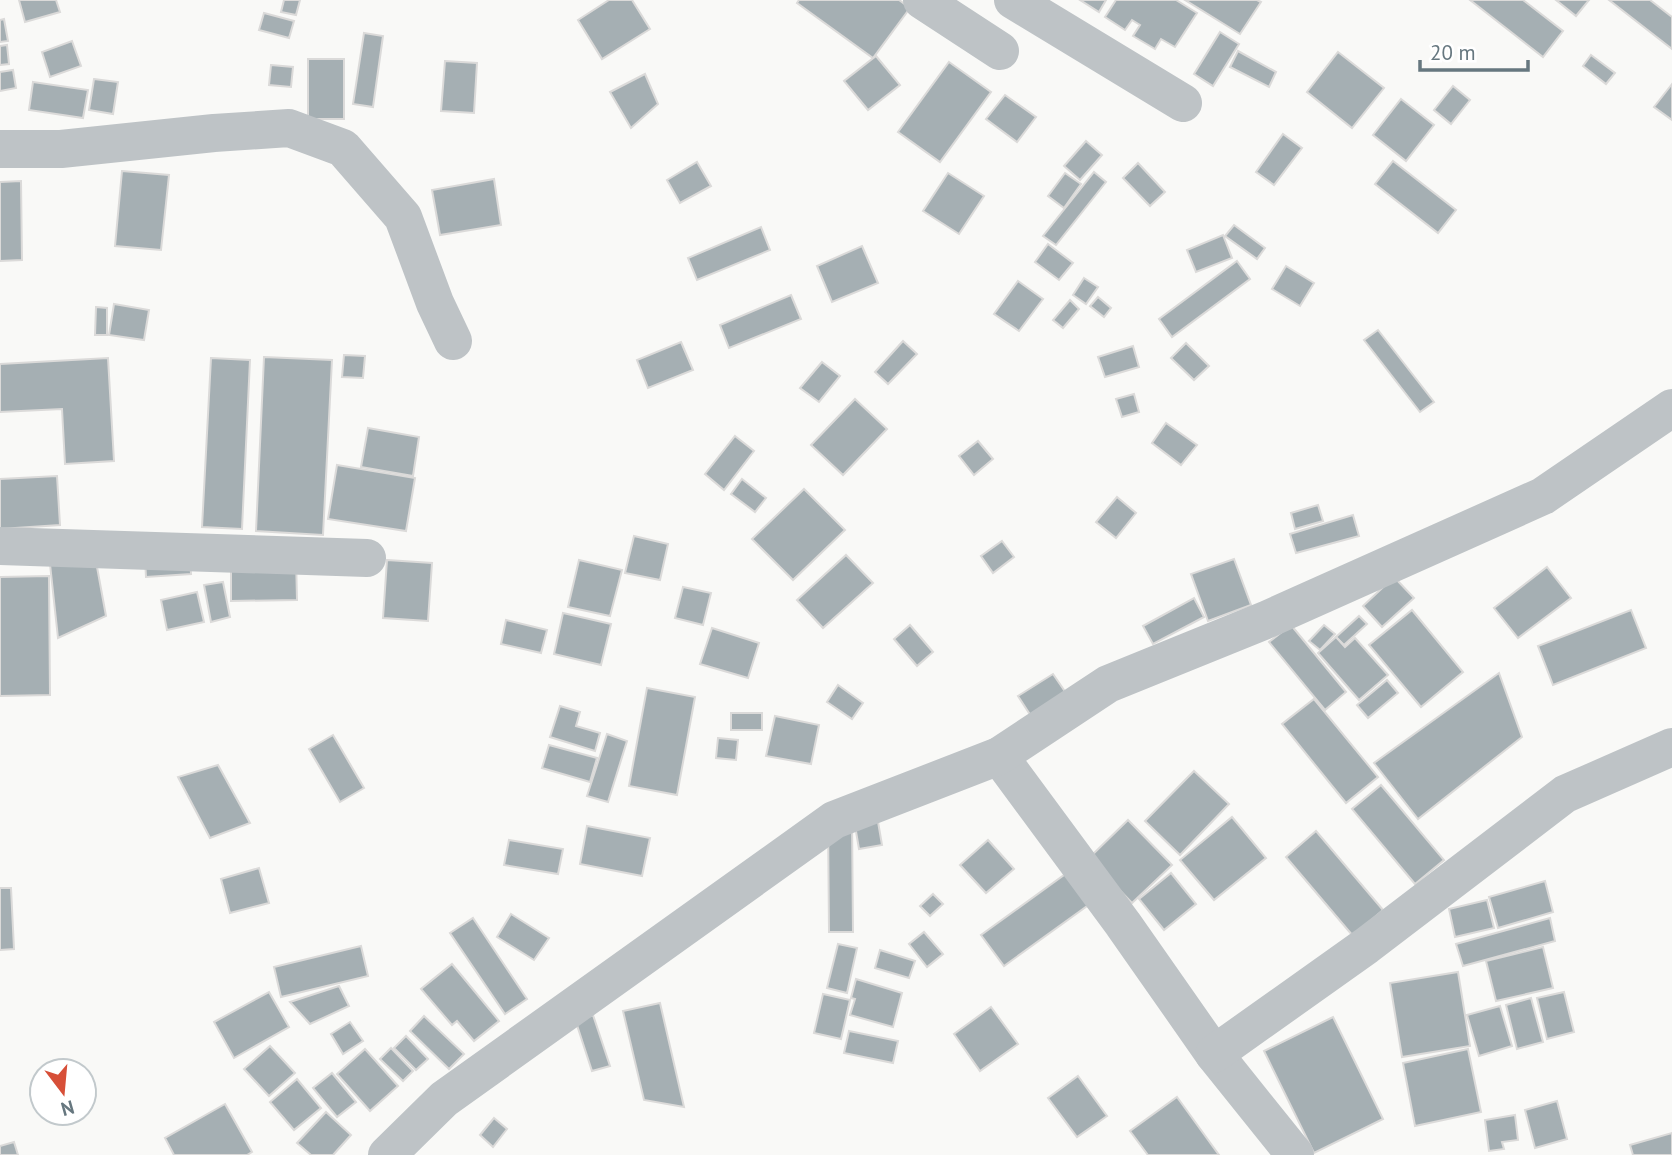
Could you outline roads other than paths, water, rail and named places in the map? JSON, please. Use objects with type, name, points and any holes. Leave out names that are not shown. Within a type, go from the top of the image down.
[{"type":"street","points":[[922,0],[1000,51]]},
{"type":"street","points":[[1013,0],[1183,103]]},
{"type":"street","points":[[0,149],[61,149],[289,128],[343,148],[403,217],[435,303],[453,341]]},
{"type":"street","points":[[387,1155],[444,1099],[834,820],[999,756],[1108,684],[1268,619],[1543,496],[1672,408]]},
{"type":"street","points":[[0,546],[367,558]]},
{"type":"street","points":[[1214,1054],[1366,946],[1565,794],[1672,747]]},
{"type":"street","points":[[999,756],[1123,924],[1214,1054],[1295,1155]]}]
